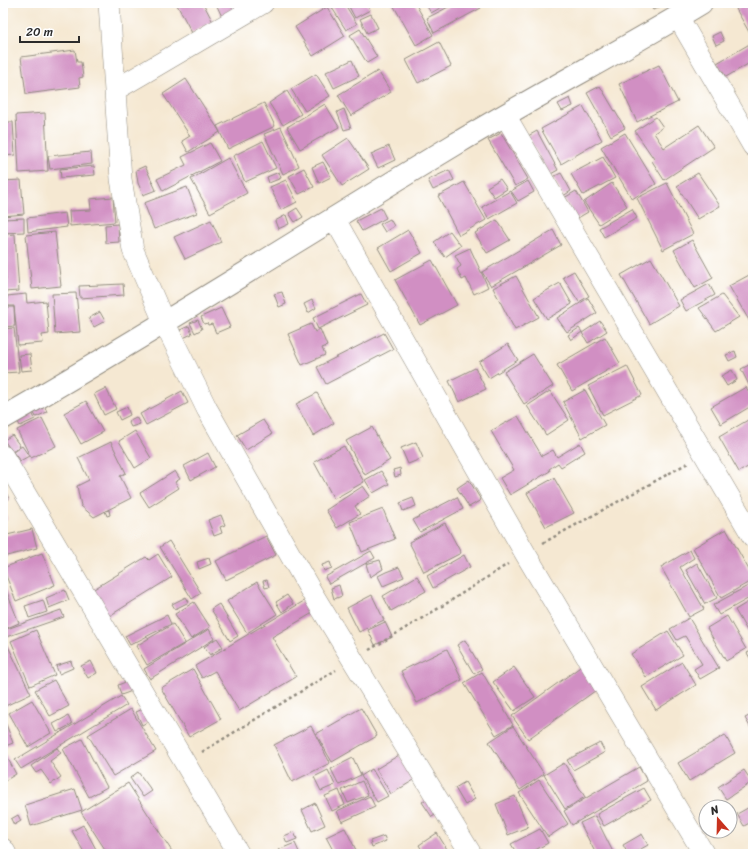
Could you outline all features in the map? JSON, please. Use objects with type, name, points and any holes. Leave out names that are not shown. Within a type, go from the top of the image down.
[{"type":"street","points":[[109,3],[122,179],[133,250],[164,322],[207,409],[312,593],[472,854]]},
{"type":"street","points":[[115,90],[263,3]]},
{"type":"street","points":[[3,418],[75,377],[505,115],[701,3]]},
{"type":"street","points":[[678,17],[753,146]]},
{"type":"street","points":[[505,115],[753,537]]},
{"type":"street","points":[[334,218],[525,553],[704,854]]},
{"type":"street","points":[[3,456],[239,854]]},
{"type":"street","points":[[3,849],[6,854]]},
{"type":"path","points":[[185,762],[444,605],[525,553],[704,454]]},
{"type":"building","points":[[176,3],[203,3],[213,22],[192,33]]},
{"type":"building","points":[[224,3],[255,3],[224,21],[217,6]]},
{"type":"building","points":[[329,3],[344,3],[357,24],[346,30]]},
{"type":"building","points":[[347,3],[367,3],[370,10],[355,18]]},
{"type":"building","points":[[392,3],[415,3],[433,35],[416,45]]},
{"type":"building","points":[[425,3],[449,3],[431,13]]},
{"type":"building","points":[[456,3],[478,3],[481,8],[434,33],[427,18]]},
{"type":"building","points":[[649,3],[664,3],[665,4],[653,10]]},
{"type":"building","points":[[746,3],[753,3],[753,39],[736,9]]},
{"type":"building","points":[[327,7],[345,36],[313,56],[295,27]]},
{"type":"building","points":[[371,14],[378,28],[367,33],[360,19]]},
{"type":"building","points":[[360,29],[377,57],[367,63],[350,35]]},
{"type":"building","points":[[720,32],[724,41],[716,45],[712,36]]},
{"type":"building","points":[[439,42],[451,66],[418,83],[406,60]]},
{"type":"building","points":[[753,42],[753,61],[726,77],[717,63]]},
{"type":"building","points":[[75,50],[77,62],[81,62],[83,77],[79,78],[80,87],[26,94],[21,57]]},
{"type":"building","points":[[352,60],[359,76],[334,88],[326,72]]},
{"type":"building","points":[[659,65],[678,102],[637,122],[619,84]]},
{"type":"building","points":[[378,71],[391,92],[351,116],[338,95]]},
{"type":"building","points":[[316,74],[330,96],[305,111],[291,89]]},
{"type":"building","points":[[186,79],[220,132],[188,152],[182,141],[190,136],[163,94]]},
{"type":"building","points":[[600,86],[625,128],[611,136],[587,93]]},
{"type":"building","points":[[287,91],[301,114],[283,125],[269,103]]},
{"type":"building","points":[[570,98],[573,106],[562,111],[558,104]]},
{"type":"building","points":[[264,103],[275,126],[228,149],[217,126]]},
{"type":"building","points":[[325,104],[339,127],[300,149],[287,127]]},
{"type":"building","points":[[583,106],[602,140],[561,164],[541,129]]},
{"type":"building","points":[[344,109],[351,128],[344,130],[337,112]]},
{"type":"building","points":[[45,113],[48,171],[19,173],[16,115]]},
{"type":"building","points":[[656,117],[663,127],[654,133],[664,148],[699,125],[714,147],[664,180],[652,161],[654,159],[635,131]]},
{"type":"building","points":[[3,118],[7,118],[7,122],[13,122],[15,155],[3,156]]},
{"type":"building","points":[[281,127],[299,166],[283,174],[264,134]]},
{"type":"building","points":[[537,131],[558,170],[549,175],[528,136]]},
{"type":"building","points":[[501,133],[528,179],[515,186],[488,140]]},
{"type":"building","points":[[625,133],[656,184],[632,199],[601,147]]},
{"type":"building","points":[[348,138],[369,169],[342,186],[322,155]]},
{"type":"building","points":[[263,141],[276,168],[245,182],[233,156]]},
{"type":"building","points":[[210,143],[220,161],[163,191],[157,179],[186,165],[182,157]]},
{"type":"building","points":[[389,146],[395,160],[378,168],[371,154]]},
{"type":"building","points":[[91,152],[92,164],[50,169],[48,156]]},
{"type":"building","points":[[603,157],[615,178],[583,195],[571,174]]},
{"type":"building","points":[[228,158],[247,193],[210,213],[191,179]]},
{"type":"building","points":[[323,162],[331,177],[319,183],[312,167]]},
{"type":"building","points":[[94,166],[95,175],[61,178],[60,169]]},
{"type":"building","points":[[145,166],[156,190],[143,195],[138,183],[136,170]]},
{"type":"building","points":[[304,168],[314,187],[299,194],[289,176]]},
{"type":"building","points":[[449,170],[454,180],[433,190],[428,180]]},
{"type":"building","points":[[279,172],[281,178],[269,183],[267,177]]},
{"type":"building","points":[[561,173],[571,191],[563,196],[553,177]]},
{"type":"building","points":[[698,173],[720,206],[698,219],[677,186]]},
{"type":"building","points":[[500,179],[507,189],[494,197],[487,187]]},
{"type":"building","points":[[21,180],[24,214],[3,216],[3,181]]},
{"type":"building","points":[[286,180],[297,202],[281,210],[270,187]]},
{"type":"building","points":[[528,181],[534,192],[518,201],[511,191]]},
{"type":"building","points":[[464,182],[486,220],[459,235],[438,196]]},
{"type":"building","points":[[612,183],[627,206],[599,224],[584,202]]},
{"type":"building","points":[[667,183],[693,234],[663,250],[637,198]]},
{"type":"building","points":[[187,187],[197,213],[154,229],[144,203]]},
{"type":"building","points":[[510,191],[517,203],[489,219],[482,207]]},
{"type":"building","points":[[576,191],[588,212],[576,219],[564,198]]},
{"type":"building","points":[[113,197],[115,222],[70,226],[69,211],[91,210],[90,199]]},
{"type":"building","points":[[297,208],[303,217],[295,222],[289,213]]},
{"type":"building","points":[[381,208],[386,218],[362,231],[356,221]]},
{"type":"building","points":[[632,209],[637,218],[604,237],[599,228]]},
{"type":"building","points":[[65,213],[67,227],[28,232],[27,218]]},
{"type":"building","points":[[286,215],[289,224],[278,229],[275,221]]},
{"type":"building","points":[[24,218],[24,232],[3,233],[3,219]]},
{"type":"building","points":[[390,219],[394,226],[385,232],[380,224]]},
{"type":"building","points":[[211,220],[221,242],[185,259],[174,237]]},
{"type":"building","points":[[497,220],[510,240],[487,253],[475,233]]},
{"type":"building","points":[[118,224],[119,242],[106,243],[105,225]]},
{"type":"building","points":[[408,230],[422,253],[391,271],[378,248]]},
{"type":"building","points":[[553,230],[561,245],[491,286],[482,272]]},
{"type":"building","points":[[450,231],[461,246],[445,257],[434,242]]},
{"type":"building","points":[[55,232],[61,286],[32,289],[26,235]]},
{"type":"building","points":[[15,234],[19,291],[3,292],[3,280],[6,280],[3,235]]},
{"type":"building","points":[[692,240],[713,278],[695,288],[674,250]]},
{"type":"building","points":[[470,248],[488,287],[474,294],[466,278],[462,280],[457,269],[461,266],[455,255]]},
{"type":"building","points":[[651,258],[679,306],[649,324],[621,275]]},
{"type":"building","points":[[432,260],[457,305],[420,325],[395,280]]},
{"type":"building","points":[[574,271],[589,296],[579,302],[563,277]]},
{"type":"building","points":[[751,274],[753,278],[753,320],[750,322],[729,286]]},
{"type":"building","points":[[516,276],[539,317],[515,330],[493,288]]},
{"type":"building","points":[[560,283],[572,304],[547,319],[534,298]]},
{"type":"building","points":[[123,284],[124,295],[80,298],[79,286]]},
{"type":"building","points":[[709,284],[715,295],[686,311],[680,300]]},
{"type":"building","points":[[282,292],[286,304],[279,307],[274,294]]},
{"type":"building","points":[[76,293],[80,332],[55,334],[52,294]]},
{"type":"building","points":[[26,294],[27,303],[46,301],[49,334],[42,335],[43,343],[18,345],[14,306],[8,306],[7,296]]},
{"type":"building","points":[[361,294],[367,305],[318,329],[313,318]]},
{"type":"building","points":[[722,295],[739,317],[716,331],[699,308]]},
{"type":"building","points":[[6,296],[7,307],[14,307],[15,326],[3,327],[3,297]]},
{"type":"building","points":[[588,298],[597,313],[567,332],[557,318]]},
{"type":"building","points":[[312,300],[316,308],[308,313],[304,304]]},
{"type":"building","points":[[221,308],[230,327],[216,333],[212,324],[204,324],[201,317]]},
{"type":"building","points":[[100,312],[105,321],[94,327],[89,318]]},
{"type":"building","points":[[198,320],[202,329],[195,333],[190,323]]},
{"type":"building","points":[[600,321],[607,331],[588,343],[582,333]]},
{"type":"building","points":[[311,324],[315,332],[320,329],[327,346],[322,348],[325,355],[302,365],[288,334]]},
{"type":"building","points":[[189,326],[192,334],[183,338],[180,330]]},
{"type":"building","points":[[14,328],[19,372],[3,373],[3,329]]},
{"type":"building","points":[[579,328],[582,332],[571,340],[568,335]]},
{"type":"building","points":[[384,333],[393,349],[326,384],[317,367]]},
{"type":"building","points":[[605,337],[620,363],[572,391],[557,365]]},
{"type":"building","points":[[508,344],[518,360],[489,378],[479,362]]},
{"type":"building","points":[[735,351],[737,357],[729,361],[726,355]]},
{"type":"building","points":[[30,354],[32,370],[21,371],[19,355]]},
{"type":"building","points":[[533,354],[553,386],[524,404],[504,372]]},
{"type":"building","points":[[753,363],[753,393],[741,369]]},
{"type":"building","points":[[627,366],[642,395],[603,415],[588,386]]},
{"type":"building","points":[[475,368],[486,389],[459,402],[449,381]]},
{"type":"building","points":[[732,370],[737,380],[727,386],[721,376]]},
{"type":"building","points":[[746,387],[753,399],[753,405],[721,424],[711,407]]},
{"type":"building","points":[[106,388],[116,409],[104,415],[94,394]]},
{"type":"building","points":[[585,390],[605,425],[582,438],[563,402]]},
{"type":"building","points":[[182,391],[188,403],[146,425],[140,414]]},
{"type":"building","points":[[550,391],[569,420],[546,435],[527,406]]},
{"type":"building","points":[[317,393],[334,423],[313,436],[296,404]]},
{"type":"building","points":[[42,400],[47,412],[36,417],[30,405]]},
{"type":"building","points":[[86,401],[103,432],[81,444],[64,413]]},
{"type":"building","points":[[29,406],[35,419],[20,426],[14,414]]},
{"type":"building","points":[[127,407],[130,415],[120,420],[116,412]]},
{"type":"building","points":[[518,416],[542,456],[553,450],[557,457],[580,443],[585,452],[561,467],[558,463],[549,469],[550,471],[510,495],[500,478],[514,470],[491,431]]},
{"type":"building","points":[[136,417],[140,424],[131,427],[128,421]]},
{"type":"building","points":[[753,417],[753,464],[739,472],[719,437]]},
{"type":"building","points":[[42,418],[56,446],[31,458],[17,430]]},
{"type":"building","points":[[263,420],[272,434],[246,450],[237,435]]},
{"type":"building","points":[[372,427],[390,460],[365,475],[346,441]]},
{"type":"building","points":[[135,431],[151,458],[135,468],[119,441]]},
{"type":"building","points":[[12,435],[20,446],[12,452],[4,440]]},
{"type":"building","points":[[111,442],[126,473],[120,476],[131,498],[94,517],[81,506],[77,486],[89,480],[78,458]]},
{"type":"building","points":[[416,442],[423,458],[408,464],[401,448]]},
{"type":"building","points":[[22,446],[29,456],[20,461],[13,452]]},
{"type":"building","points":[[344,446],[364,482],[334,499],[314,462]]},
{"type":"building","points":[[208,453],[215,467],[191,480],[184,466]]},
{"type":"building","points":[[400,468],[401,475],[395,477],[393,470]]},
{"type":"building","points":[[175,471],[180,479],[175,482],[179,488],[149,507],[140,493]]},
{"type":"building","points":[[381,471],[389,484],[373,493],[365,480]]},
{"type":"building","points":[[554,478],[574,513],[546,527],[527,493]]},
{"type":"building","points":[[469,480],[481,500],[469,507],[457,488]]},
{"type":"building","points":[[3,486],[9,499],[3,503]]},
{"type":"building","points":[[363,486],[370,496],[355,506],[360,514],[337,528],[326,510]]},
{"type":"building","points":[[457,497],[463,509],[420,532],[413,520]]},
{"type":"building","points":[[413,498],[416,506],[403,511],[400,503]]},
{"type":"building","points":[[383,509],[395,539],[362,552],[350,522]]},
{"type":"building","points":[[3,510],[5,510],[7,520],[3,521]]},
{"type":"building","points":[[109,510],[110,515],[107,516],[105,511]]},
{"type":"building","points":[[221,515],[225,525],[220,527],[222,533],[214,536],[208,520]]},
{"type":"building","points":[[445,523],[461,553],[424,572],[409,542]]},
{"type":"building","points":[[32,529],[37,548],[3,557],[3,536]]},
{"type":"building","points":[[726,529],[753,577],[753,580],[721,598],[693,548]]},
{"type":"building","points":[[266,536],[276,555],[226,580],[216,561]]},
{"type":"building","points":[[169,541],[201,593],[192,599],[160,547]]},
{"type":"building","points":[[690,550],[694,558],[680,567],[704,609],[689,617],[661,567]]},
{"type":"building","points":[[371,551],[375,558],[329,584],[325,577]]},
{"type":"building","points":[[42,553],[55,585],[16,601],[3,568]]},
{"type":"building","points":[[158,554],[172,577],[106,618],[89,592],[146,557],[149,560]]},
{"type":"building","points":[[464,555],[470,567],[433,588],[427,576]]},
{"type":"building","points":[[209,558],[211,564],[199,569],[197,562]]},
{"type":"building","points":[[380,560],[383,569],[370,577],[366,564]]},
{"type":"building","points":[[330,562],[332,568],[324,571],[322,565]]},
{"type":"building","points":[[697,563],[717,598],[705,604],[686,570]]},
{"type":"building","points":[[399,567],[404,577],[383,586],[378,576]]},
{"type":"building","points":[[417,576],[426,591],[391,611],[383,596]]},
{"type":"building","points":[[267,580],[269,587],[265,588],[263,581]]},
{"type":"building","points":[[3,582],[19,623],[5,629],[3,624]]},
{"type":"building","points":[[257,582],[277,614],[247,633],[227,601]]},
{"type":"building","points":[[753,583],[753,596],[719,615],[713,605]]},
{"type":"building","points":[[339,585],[342,596],[334,599],[331,588]]},
{"type":"building","points":[[65,590],[69,600],[49,608],[46,598]]},
{"type":"building","points":[[287,595],[293,604],[282,612],[276,602]]},
{"type":"building","points":[[372,595],[384,620],[359,632],[347,608]]},
{"type":"building","points":[[186,597],[189,602],[175,609],[172,604]]},
{"type":"building","points":[[309,598],[316,611],[272,637],[296,677],[239,711],[215,671],[202,678],[195,666]]},
{"type":"building","points":[[753,599],[753,641],[735,610]]},
{"type":"building","points":[[43,600],[47,612],[29,618],[25,606]]},
{"type":"building","points":[[194,602],[210,627],[191,639],[175,614]]},
{"type":"building","points":[[219,604],[238,636],[230,641],[211,609]]},
{"type":"building","points":[[61,610],[64,617],[6,637],[4,630]]},
{"type":"building","points":[[167,615],[171,624],[130,645],[125,636]]},
{"type":"building","points":[[727,616],[746,649],[726,661],[707,628]]},
{"type":"building","points":[[689,618],[719,668],[700,679],[694,669],[702,664],[685,636],[677,640],[670,629]]},
{"type":"building","points":[[385,622],[392,637],[375,645],[368,630]]},
{"type":"building","points":[[173,624],[185,643],[147,665],[136,646]]},
{"type":"building","points":[[209,629],[214,639],[150,679],[144,669]]},
{"type":"building","points":[[36,630],[55,675],[30,686],[11,641]]},
{"type":"building","points":[[668,631],[683,655],[646,677],[631,654]]},
{"type":"building","points":[[217,638],[223,647],[210,655],[204,647]]},
{"type":"building","points":[[465,640],[482,669],[474,674],[457,645]]},
{"type":"building","points":[[7,644],[31,694],[3,707],[3,646]]},
{"type":"building","points":[[447,649],[462,680],[417,703],[401,671]]},
{"type":"building","points":[[753,650],[753,663],[747,653]]},
{"type":"building","points":[[71,661],[73,668],[59,674],[56,666]]},
{"type":"building","points":[[91,661],[97,673],[88,678],[81,666]]},
{"type":"building","points":[[682,662],[696,685],[656,710],[642,687]]},
{"type":"building","points":[[583,665],[599,688],[528,739],[512,716]]},
{"type":"building","points":[[514,667],[535,697],[514,711],[493,682]]},
{"type":"building","points":[[193,669],[221,719],[189,737],[161,688]]},
{"type":"building","points":[[482,672],[513,725],[496,735],[464,683]]},
{"type":"building","points":[[54,680],[69,706],[50,716],[35,690]]},
{"type":"building","points":[[128,681],[132,691],[121,695],[118,685]]},
{"type":"building","points":[[121,696],[127,705],[21,769],[15,760]]},
{"type":"building","points":[[32,700],[51,733],[28,747],[9,713]]},
{"type":"building","points":[[361,708],[377,736],[332,762],[316,734]]},
{"type":"building","points":[[131,709],[156,751],[113,776],[88,735]]},
{"type":"building","points":[[143,709],[149,721],[142,725],[136,712]]},
{"type":"building","points":[[753,714],[753,732],[745,718]]},
{"type":"building","points":[[68,716],[72,724],[57,732],[53,724]]},
{"type":"building","points":[[6,724],[13,743],[3,747],[3,725]]},
{"type":"building","points":[[311,726],[330,763],[292,782],[274,745]]},
{"type":"building","points":[[513,726],[544,774],[520,790],[489,742]]},
{"type":"building","points":[[725,735],[735,753],[689,781],[678,763]]},
{"type":"building","points":[[82,739],[107,787],[89,797],[63,749]]},
{"type":"building","points":[[600,743],[605,752],[573,770],[567,760]]},
{"type":"building","points":[[57,748],[61,753],[50,761],[61,777],[51,784],[41,770],[36,773],[31,766]]},
{"type":"building","points":[[5,753],[16,774],[3,782],[3,754]]},
{"type":"building","points":[[399,755],[414,780],[391,794],[376,769]]},
{"type":"building","points":[[353,758],[361,775],[339,785],[331,769]]},
{"type":"building","points":[[564,763],[585,797],[565,809],[544,775]]},
{"type":"building","points":[[639,767],[647,781],[572,825],[564,811]]},
{"type":"building","points":[[372,769],[388,796],[377,802],[361,776]]},
{"type":"building","points":[[328,770],[335,785],[321,791],[314,777]]},
{"type":"building","points":[[744,770],[752,782],[726,799],[718,787]]},
{"type":"building","points":[[138,772],[152,791],[143,797],[130,778]]},
{"type":"building","points":[[539,780],[568,824],[548,837],[519,793]]},
{"type":"building","points":[[362,781],[368,795],[348,803],[342,790]]},
{"type":"building","points":[[465,782],[475,799],[465,805],[455,788]]},
{"type":"building","points":[[128,783],[173,853],[108,854],[81,812]]},
{"type":"building","points":[[644,788],[651,800],[604,826],[597,814]]},
{"type":"building","points":[[75,789],[82,810],[31,826],[25,805]]},
{"type":"building","points":[[339,790],[345,805],[332,811],[325,796]]},
{"type":"building","points":[[370,796],[375,807],[342,822],[337,811]]},
{"type":"building","points":[[515,796],[528,827],[508,835],[496,804]]},
{"type":"building","points":[[428,798],[438,813],[432,817],[422,802]]},
{"type":"building","points":[[315,803],[325,825],[312,831],[302,810]]},
{"type":"building","points":[[753,805],[753,821],[744,826],[738,813]]},
{"type":"building","points":[[18,815],[21,821],[14,825],[11,819]]},
{"type":"building","points":[[595,816],[614,854],[596,854],[580,823]]},
{"type":"building","points":[[83,825],[97,851],[91,854],[85,854],[72,831]]},
{"type":"building","points":[[345,828],[358,854],[335,854],[326,837]]},
{"type":"building","points":[[540,829],[548,843],[528,854],[517,854],[511,844]]},
{"type":"building","points":[[294,832],[297,839],[287,843],[284,836]]},
{"type":"building","points":[[437,833],[450,854],[424,854],[419,845]]},
{"type":"building","points":[[642,834],[648,845],[632,854],[628,854],[623,845]]},
{"type":"building","points":[[384,836],[386,841],[372,847],[370,841]]},
{"type":"building","points":[[295,843],[299,852],[294,854],[280,854],[278,850]]}]
